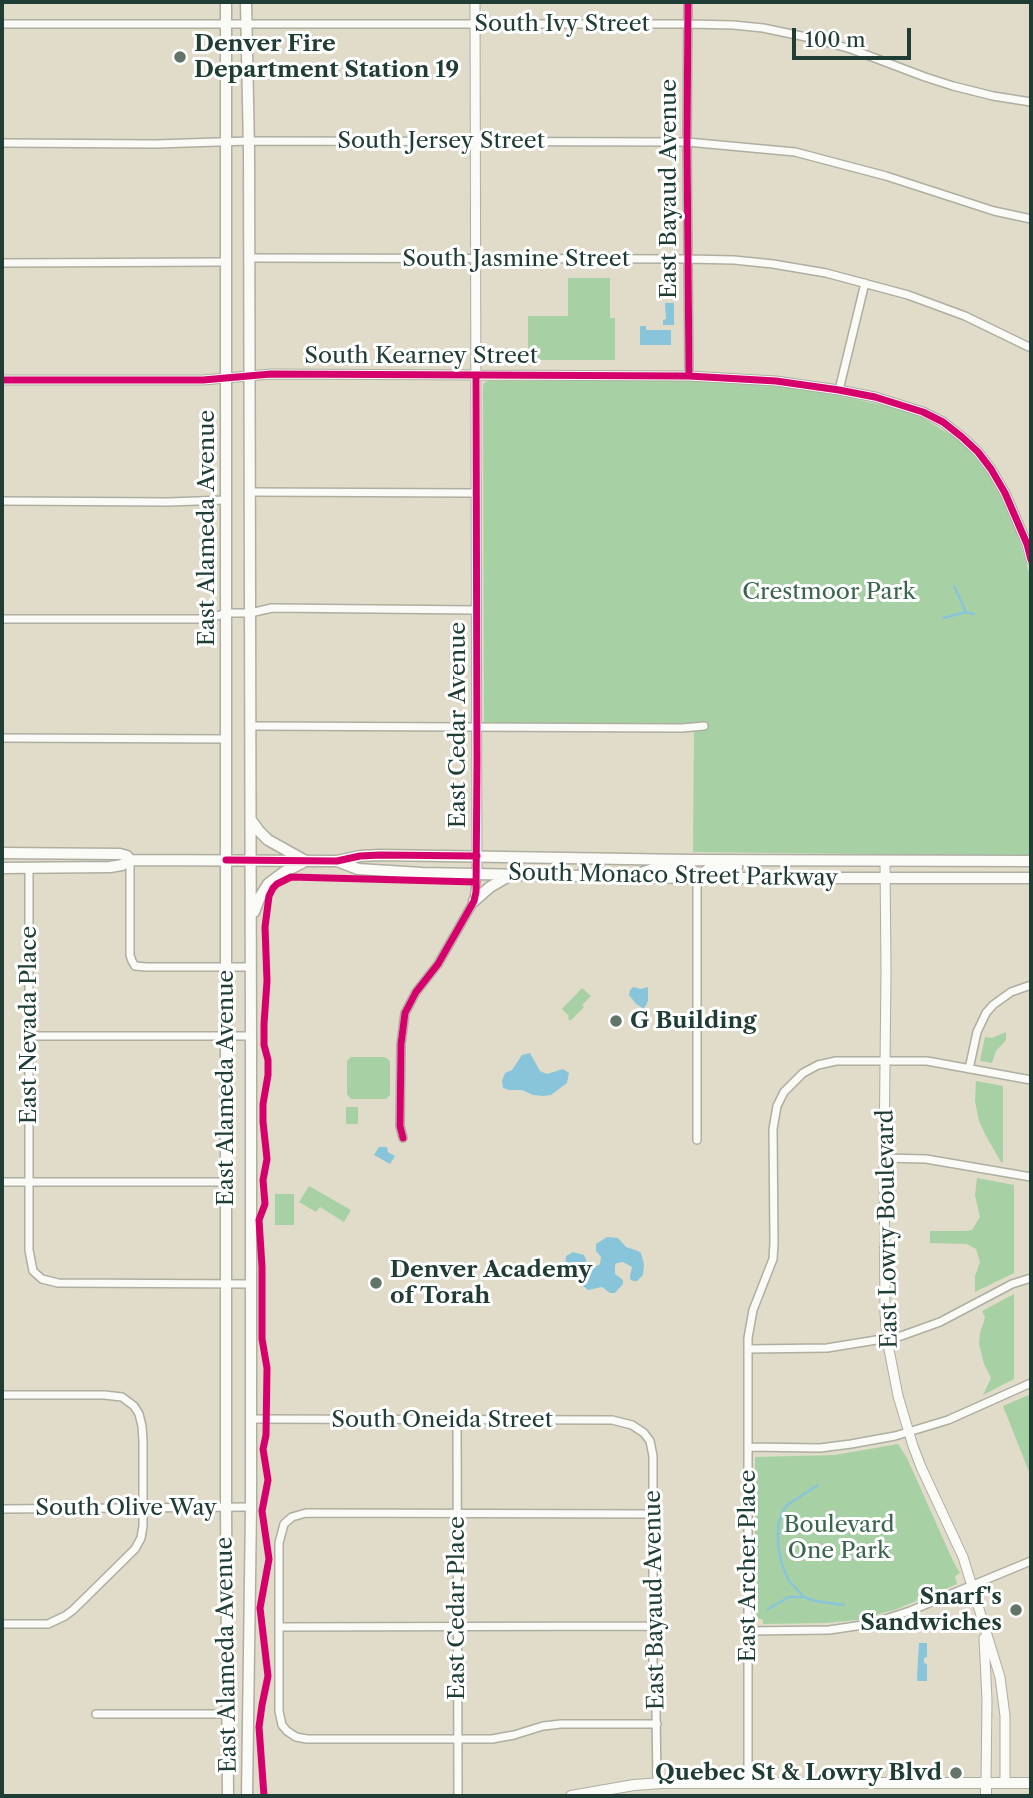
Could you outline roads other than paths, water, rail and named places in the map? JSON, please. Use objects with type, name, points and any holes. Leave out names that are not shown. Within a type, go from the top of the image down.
[{"type":"main road","name":"East Alameda Avenue","points":[[226,2],[228,1796]]},
{"type":"main road","name":"East Alameda Avenue","points":[[246,2],[249,141],[251,818],[251,1507],[247,1796]]},
{"type":"main road","points":[[251,818],[268,840],[307,861]]},
{"type":"main road","points":[[2,853],[120,854],[130,860],[110,867],[2,868]]},
{"type":"main road","name":"South Monaco Street Parkway","points":[[130,860],[337,861],[380,855],[689,860],[1031,861]]},
{"type":"main road","points":[[632,877],[653,869],[678,870],[686,867],[689,860]]},
{"type":"main road","points":[[697,878],[710,868],[738,867],[763,860]]},
{"type":"main road","points":[[251,925],[257,902],[267,886],[284,872],[307,861]]},
{"type":"main road","name":"South Monaco Street Parkway","points":[[337,861],[365,870],[632,877],[1031,878]]},
{"type":"main road","points":[[474,901],[490,887],[513,874]]},
{"type":"main road","points":[[571,1796],[657,1783],[1031,1783]]},
{"type":"main road","points":[[995,1783],[995,1796]]},
{"type":"main road","name":"East Lowry Boulevard","points":[[986,1796],[995,1783],[1005,1796]]},
{"type":"street","name":"East Cedar Avenue","points":[[403,1138],[400,1126],[401,1044],[405,1013],[416,992],[438,964],[474,901],[477,873],[475,2]]},
{"type":"street","name":"East Bayaud Avenue","points":[[688,2],[689,376]]},
{"type":"street","name":"South Ivy Street","points":[[2,24],[748,26],[824,41],[953,86],[1031,102]]},
{"type":"street","name":"South Jersey Street","points":[[2,143],[687,142],[796,152],[877,174],[993,211],[1031,219]]},
{"type":"street","name":"South Jasmine Street","points":[[249,258],[687,259],[773,264],[826,273],[908,295],[965,316],[1031,348]]},
{"type":"street","points":[[2,263],[225,262]]},
{"type":"street","points":[[839,390],[866,283]]},
{"type":"street","name":"South Kearney Street","points":[[2,380],[189,380],[271,374],[689,376],[776,381],[839,390],[875,397],[923,412],[943,422],[962,437],[991,469],[1005,493],[1031,560]]},
{"type":"street","points":[[249,492],[476,493]]},
{"type":"street","points":[[2,501],[226,500]]},
{"type":"street","points":[[2,619],[208,620],[226,614],[250,613],[271,608],[477,610]]},
{"type":"street","points":[[250,726],[704,726]]},
{"type":"street","points":[[2,738],[227,738]]},
{"type":"street","points":[[130,860],[130,955],[135,966],[251,967]]},
{"type":"street","name":"East Lowry Boulevard","points":[[885,861],[884,1158],[887,1339],[898,1396],[909,1433],[919,1462],[956,1539],[973,1584],[1002,1689],[1005,1735],[995,1783]]},
{"type":"street","name":"East Nevada Place","points":[[29,868],[29,1254],[32,1269],[40,1278],[56,1283],[226,1284]]},
{"type":"street","points":[[697,878],[697,1140]]},
{"type":"street","points":[[969,1069],[977,1032],[986,1013],[1011,992],[1031,985]]},
{"type":"street","points":[[29,1036],[251,1036]]},
{"type":"street","name":"East Archer Place","points":[[748,1783],[748,1349],[751,1317],[773,1259],[773,1129],[780,1099],[803,1073],[818,1065],[845,1060],[927,1061],[1031,1080]]},
{"type":"street","points":[[884,1158],[926,1159],[1031,1178]]},
{"type":"street","points":[[2,1182],[226,1182]]},
{"type":"street","points":[[748,1349],[827,1348],[887,1339],[929,1327],[1012,1284],[1031,1278]]},
{"type":"street","points":[[226,1284],[251,1284]]},
{"type":"street","points":[[748,1447],[840,1446],[909,1433],[957,1416],[1031,1383]]},
{"type":"street","points":[[2,1395],[116,1395],[135,1406],[142,1426],[142,1534],[137,1546],[65,1616],[48,1624],[2,1624]]},
{"type":"street","name":"South Oneida Street","points":[[251,1419],[612,1420],[632,1425]]},
{"type":"street","name":"East Cedar Place","points":[[457,1419],[458,1796]]},
{"type":"street","name":"East Bayaud Avenue","points":[[632,1425],[646,1435],[653,1456],[653,1675],[657,1724],[657,1783]]},
{"type":"street","name":"South Olive Way","points":[[2,1509],[251,1507]]},
{"type":"street","points":[[653,1514],[306,1513],[292,1517],[284,1524],[279,1543],[279,1711],[287,1731],[307,1740],[499,1738],[561,1724],[657,1724]]},
{"type":"street","points":[[748,1631],[824,1631],[863,1625],[910,1611],[1031,1561]]},
{"type":"street","name":"East Lowry Boulevard","points":[[983,1622],[995,1783]]},
{"type":"street","points":[[280,1627],[653,1626]]},
{"type":"street","points":[[96,1714],[228,1714]]},
{"type":"water","points":[[665,303],[674,303],[674,325],[663,325],[663,320],[666,319]]},
{"type":"water","points":[[640,326],[646,326],[646,330],[671,330],[671,345],[640,345]]},
{"type":"water","points":[[633,987],[648,987],[648,1001],[644,1009],[629,995]]},
{"type":"water","points":[[530,1053],[540,1071],[547,1074],[563,1069],[569,1073],[567,1083],[551,1095],[543,1096],[503,1088],[505,1073],[512,1070],[522,1055]]},
{"type":"water","points":[[379,1147],[387,1147],[388,1152],[395,1156],[390,1164],[374,1155]]},
{"type":"water","points":[[607,1237],[618,1238],[626,1247],[641,1253],[644,1264],[643,1275],[637,1281],[630,1279],[632,1267],[623,1262],[615,1265],[615,1274],[623,1280],[623,1284],[615,1293],[602,1287],[588,1290],[582,1285],[580,1275],[568,1272],[565,1267],[566,1256],[573,1252],[584,1255],[588,1265],[600,1264],[601,1257],[596,1251],[596,1244]]},
{"type":"water","points":[[919,1643],[927,1643],[924,1663],[927,1664],[927,1681],[917,1679]]},
{"type":"waterway","points":[[954,586],[966,612]]},
{"type":"waterway","points":[[943,618],[966,612],[974,614]]},
{"type":"waterway","points":[[818,1485],[787,1505],[782,1513],[778,1526],[782,1565],[789,1581],[804,1597],[844,1605]]},
{"type":"waterway","points":[[768,1609],[789,1597],[803,1597]]},
{"type":"place","name":"Denver Fire Department Station 19","points":[[180,57]]},
{"type":"place","name":"G Building","points":[[616,1021]]},
{"type":"place","name":"Denver Academy of Torah","points":[[376,1283]]},
{"type":"place","name":"Snarf's Sandwiches","points":[[1016,1610]]},
{"type":"place","name":"Quebec St & Lowry Blvd","points":[[956,1773]]},
{"type":"park label","name":"Crestmoor Park","points":[[829,592]]},
{"type":"park label","name":"Boulevard One Park","points":[[839,1538]]}]
